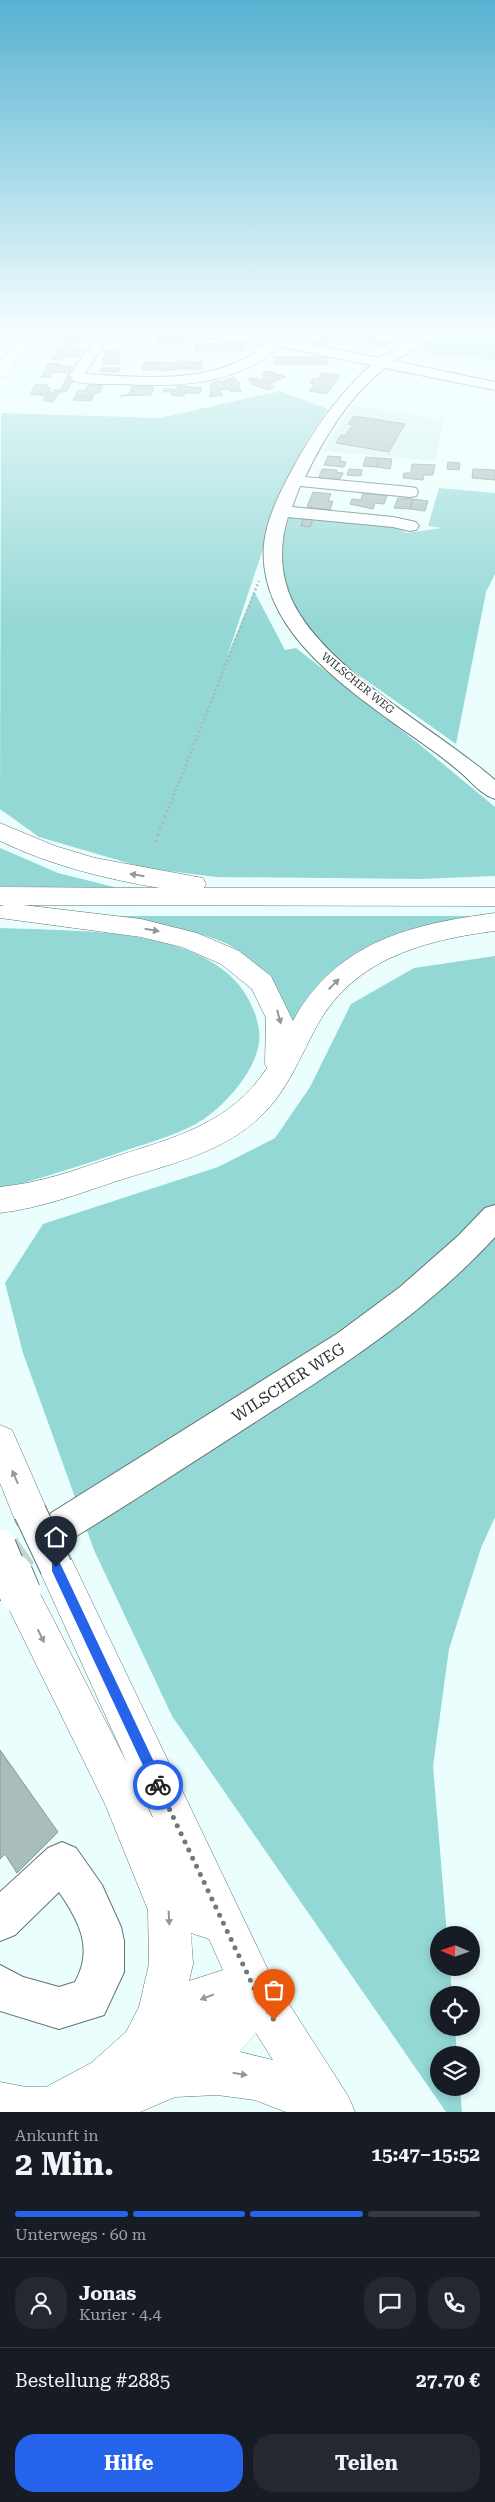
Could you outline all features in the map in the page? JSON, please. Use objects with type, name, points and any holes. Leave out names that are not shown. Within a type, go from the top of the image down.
[{"type":"main road","points":[[0,832],[22,843],[67,860],[117,872],[193,884],[342,898]]},
{"type":"main road","points":[[0,896],[495,897]]},
{"type":"main road","points":[[0,910],[495,909]]},
{"type":"main road","points":[[0,910],[161,932],[210,946],[229,956],[258,979],[271,997],[278,1013],[282,1031],[282,1049],[272,1084]]},
{"type":"main road","points":[[1,1209],[31,1197],[188,1146],[214,1135],[246,1112],[272,1084],[314,1008],[339,978],[356,965],[375,953],[416,936],[495,922]]},
{"type":"main road","points":[[0,1442],[30,1512],[255,1990]]},
{"type":"main road","points":[[0,1546],[20,1593],[120,1791],[169,1910],[171,1964],[160,2013],[157,2063],[140,2092],[105,2104],[69,2110],[16,2108]]},
{"type":"main road","points":[[120,1791],[255,1990],[331,2112]]},
{"type":"main road","points":[[157,2063],[208,2050],[242,2014],[255,1990]]},
{"type":"main road","points":[[157,2063],[207,2071],[240,2073],[272,2081],[304,2095],[331,2112]]},
{"type":"street","name":"WILSCHER WEG","points":[[323,431],[295,481],[283,511],[273,545],[275,576],[282,600],[304,636],[339,670],[456,758],[495,792]]},
{"type":"street","points":[[295,481],[410,492]]},
{"type":"street","points":[[283,511],[393,522],[410,526]]},
{"type":"street","name":"WILSCHER WEG","points":[[63,1525],[286,1385],[403,1304],[447,1269],[495,1217]]},
{"type":"street","points":[[0,1920],[62,1862],[82,1888],[97,1916],[104,1947],[103,1973],[89,2000],[59,2008],[13,1995],[0,1986]]},
{"type":"path","points":[[155,842],[260,573]]},
{"type":"shaded area","points":[[1,431],[313,431],[286,480],[227,657],[254,591],[285,650],[296,648],[419,744],[495,807],[495,876],[421,879],[216,877],[145,868],[39,837],[0,809]]},
{"type":"shaded area","points":[[336,431],[442,431],[435,461],[323,451]]},
{"type":"shaded area","points":[[439,488],[495,493],[495,574],[486,592],[456,744],[339,661],[317,640],[287,595],[280,558],[284,530],[291,514],[389,524],[407,533],[442,528],[428,526]]},
{"type":"shaded area","points":[[0,848],[58,873],[122,889],[0,886]]},
{"type":"shaded area","points":[[82,916],[495,916],[408,931],[297,1028],[249,962],[242,954],[229,945],[190,931]]},
{"type":"shaded area","points":[[0,928],[114,934],[154,940],[191,952],[223,969],[246,995],[259,1030],[256,1055],[243,1080],[214,1112],[178,1133],[0,1190]]},
{"type":"shaded area","points":[[495,956],[495,1517],[481,1548],[449,1649],[433,1766],[446,1926],[430,1926],[430,1976],[451,1976],[451,1986],[430,1986],[430,2036],[456,2036],[456,2046],[430,2046],[430,2089],[172,1716],[94,1550],[23,1353],[5,1283],[43,1224],[218,1167],[275,1138],[310,1087],[351,1004],[414,968]]},
{"type":"shaded area","points":[[435,2096],[461,2096],[462,2112],[446,2112]]},
{"type":"building","points":[[349,431],[401,431],[389,452],[336,443],[341,435],[345,435]]},
{"type":"building","points":[[328,456],[341,457],[340,461],[346,462],[344,467],[324,465]]},
{"type":"building","points":[[366,457],[379,458],[376,467],[363,466]]},
{"type":"building","points":[[379,458],[392,459],[390,469],[376,467]]},
{"type":"building","points":[[448,462],[460,463],[459,470],[447,469]]},
{"type":"building","points":[[412,464],[435,465],[433,475],[424,475],[423,480],[403,478],[404,473],[411,473]]},
{"type":"building","points":[[322,469],[337,470],[336,472],[343,473],[340,479],[318,479]]},
{"type":"building","points":[[349,469],[362,470],[361,476],[347,475]]},
{"type":"building","points":[[473,469],[495,470],[495,480],[472,478]]},
{"type":"building","points":[[313,492],[331,494],[328,501],[333,501],[330,510],[307,507]]},
{"type":"building","points":[[363,493],[387,496],[384,504],[375,503],[373,509],[350,504],[352,499],[361,500]]},
{"type":"building","points":[[398,498],[413,499],[410,509],[394,508]]},
{"type":"building","points":[[413,499],[428,501],[425,511],[410,509]]},
{"type":"building","points":[[304,518],[313,519],[310,527],[301,526]]},
{"type":"building","points":[[0,1750],[58,1832],[17,1873],[5,1854],[0,1859]]},
{"type":"tunnel","points":[[0,1568],[58,1528]]},
{"type":"way so far","points":[[158,1785],[255,1990],[274,2020]]},
{"type":"route","points":[[56,1567],[158,1785]]}]
